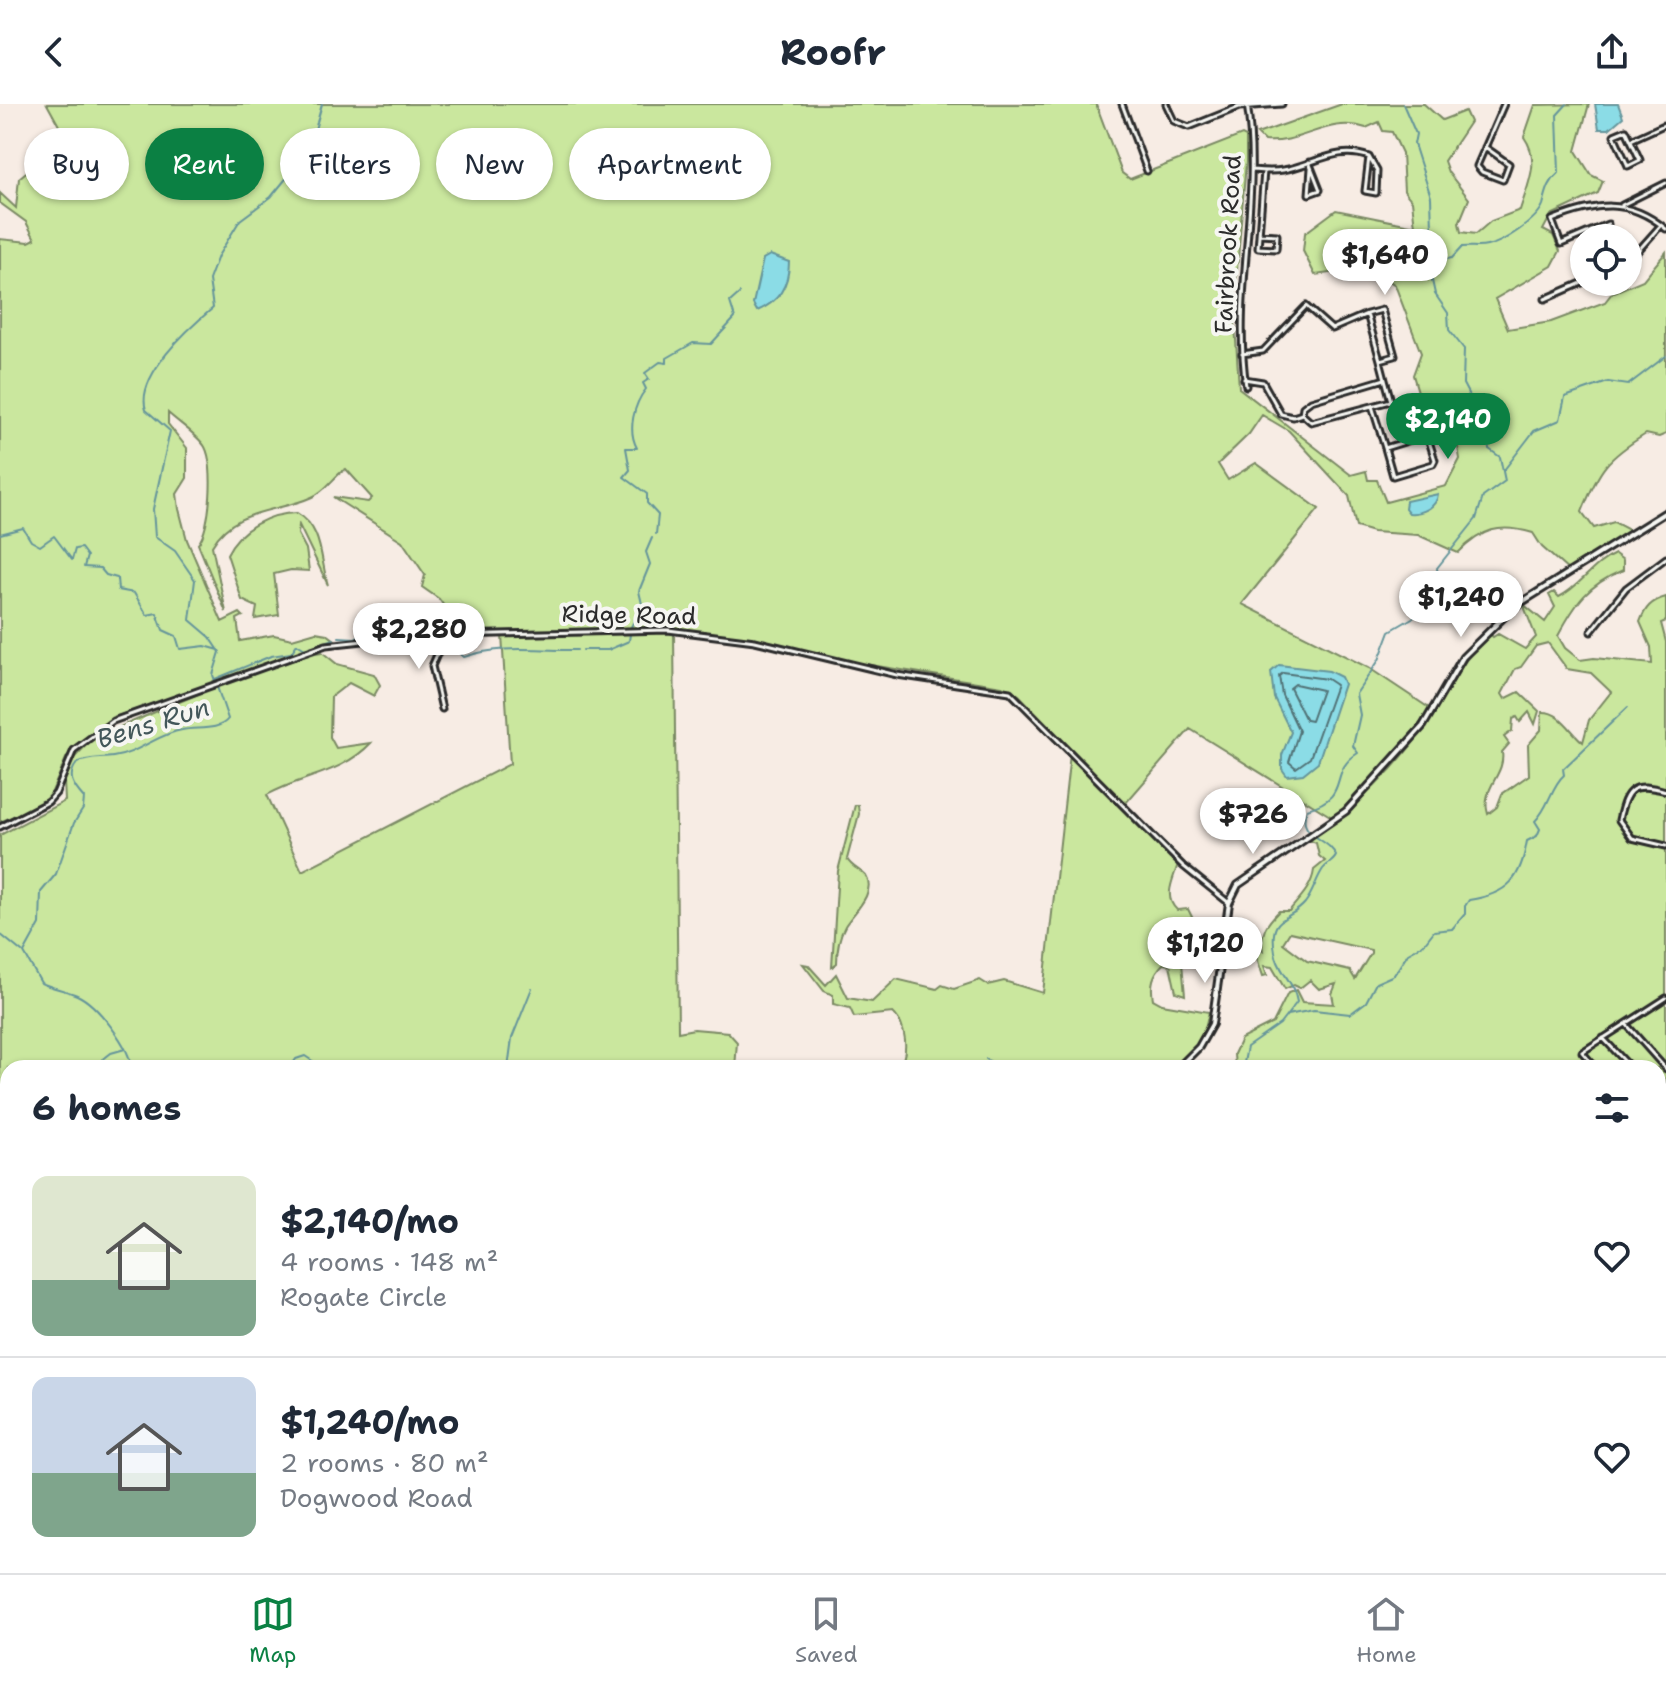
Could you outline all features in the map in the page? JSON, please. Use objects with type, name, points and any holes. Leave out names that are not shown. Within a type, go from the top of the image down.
[{"type":"street","points":[[1122,104],[1147,171]]},
{"type":"street","points":[[1166,104],[1174,121],[1189,127],[1248,105],[1282,104]]},
{"type":"street","points":[[1219,104],[1223,112]]},
{"type":"street","points":[[1485,147],[1509,164],[1503,180],[1482,172],[1477,166],[1485,147],[1504,104]]},
{"type":"street","name":"Fairbrook Road","points":[[1246,386],[1240,311],[1252,170],[1248,105]]},
{"type":"street","points":[[1631,140],[1666,124]]},
{"type":"street","points":[[1626,130],[1631,140],[1640,160],[1628,166],[1614,135],[1626,130]]},
{"type":"street","points":[[1252,170],[1287,170],[1334,153],[1369,157]]},
{"type":"street","points":[[1369,157],[1377,171],[1376,193],[1365,191],[1369,157]]},
{"type":"street","points":[[1309,162],[1320,190],[1309,194],[1311,168]]},
{"type":"street","points":[[1259,234],[1277,235],[1276,249],[1258,248],[1259,234],[1264,171]]},
{"type":"street","points":[[1622,205],[1666,183]]},
{"type":"street","points":[[1570,240],[1561,244],[1552,220],[1593,205],[1622,205],[1640,211],[1666,229]]},
{"type":"street","points":[[1642,246],[1661,225]]},
{"type":"street","points":[[1545,299],[1570,288]]},
{"type":"street","points":[[1242,354],[1263,351],[1306,306],[1332,329],[1382,310],[1395,356],[1380,360]]},
{"type":"street","points":[[1244,379],[1263,382],[1285,416],[1302,414],[1315,422],[1391,401],[1367,314]]},
{"type":"street","points":[[1302,414],[1303,407],[1311,401],[1385,379]]},
{"type":"street","points":[[1372,406],[1393,476],[1433,464],[1435,460],[1427,435],[1385,448]]},
{"type":"street","points":[[1186,1060],[1199,1047],[1212,1024],[1229,903],[1241,882],[1346,811],[1413,739],[1436,707],[1463,657],[1514,607],[1666,512]]},
{"type":"street","points":[[1591,632],[1626,588],[1666,558]]},
{"type":"street","name":"Ridge Road","points":[[0,827],[53,798],[70,755],[101,729],[218,682],[336,643],[445,636],[668,630],[755,641],[897,675],[1005,690],[1020,700],[1183,866],[1229,903]]},
{"type":"street","points":[[442,709],[432,666],[445,636]]},
{"type":"street","points":[[1666,791],[1641,786],[1630,790],[1624,797],[1619,820],[1632,838],[1666,846]]},
{"type":"street","points":[[1589,1060],[1582,1052],[1666,998]]},
{"type":"street","points":[[1626,1024],[1658,1060]]},
{"type":"street","points":[[1603,1038],[1624,1060]]},
{"type":"green space","points":[[47,104],[1096,104],[1122,173],[1130,179],[1242,135],[1246,137],[1246,162],[1234,307],[1239,388],[1351,475],[1366,471],[1368,480],[1377,480],[1386,502],[1446,486],[1460,459],[1453,418],[1419,395],[1413,375],[1421,353],[1395,285],[1378,273],[1361,269],[1315,275],[1303,251],[1305,233],[1336,210],[1415,226],[1412,201],[1404,191],[1402,153],[1392,132],[1383,131],[1379,122],[1366,128],[1352,125],[1327,127],[1278,141],[1264,141],[1257,134],[1342,104],[1424,104],[1442,120],[1465,111],[1470,122],[1444,161],[1448,172],[1469,199],[1459,223],[1461,232],[1476,234],[1491,221],[1520,210],[1532,164],[1532,155],[1524,137],[1535,105],[1589,104],[1576,151],[1591,175],[1603,181],[1598,193],[1551,215],[1543,230],[1553,235],[1560,251],[1552,266],[1495,299],[1508,329],[1551,322],[1605,302],[1610,296],[1642,296],[1642,280],[1666,252],[1666,434],[1659,437],[1646,434],[1622,450],[1599,475],[1582,512],[1594,528],[1614,522],[1631,531],[1569,571],[1542,547],[1533,533],[1521,530],[1501,529],[1483,533],[1458,553],[1418,535],[1373,532],[1356,527],[1349,496],[1289,431],[1262,415],[1249,434],[1218,464],[1228,480],[1256,463],[1319,509],[1242,604],[1369,668],[1432,710],[1335,819],[1190,729],[1125,804],[1019,695],[1002,686],[858,663],[757,639],[677,628],[462,632],[439,599],[422,587],[425,575],[402,541],[333,497],[368,502],[372,498],[346,469],[312,497],[244,518],[221,534],[212,546],[226,612],[198,544],[209,511],[211,482],[208,456],[198,438],[168,413],[168,424],[187,448],[187,478],[177,494],[187,540],[222,622],[240,613],[243,616],[237,619],[240,641],[274,635],[292,639],[316,632],[327,634],[335,640],[115,717],[67,756],[51,794],[39,805],[0,822],[0,239],[29,242],[35,239],[26,222],[0,203],[0,193],[16,208],[19,178],[24,174],[24,200],[129,200],[129,128],[60,128]]},
{"type":"green space","points":[[297,513],[312,527],[316,536],[328,585],[299,525],[298,534],[306,549],[309,571],[291,570],[274,574],[279,615],[255,619],[257,607],[242,600],[227,554],[239,537],[256,524],[276,516]]},
{"type":"green space","points":[[1615,554],[1623,560],[1623,570],[1584,596],[1558,636],[1565,648],[1580,660],[1594,658],[1652,664],[1651,647],[1640,622],[1649,606],[1666,597],[1666,621],[1661,623],[1666,642],[1666,1060],[1234,1060],[1241,1039],[1273,1023],[1288,993],[1296,990],[1302,1002],[1334,1004],[1332,994],[1336,984],[1319,989],[1310,980],[1300,988],[1294,985],[1285,989],[1272,967],[1264,966],[1267,975],[1263,976],[1255,952],[1263,951],[1263,934],[1271,920],[1279,911],[1289,911],[1308,887],[1314,870],[1325,861],[1319,856],[1316,843],[1308,840],[1359,801],[1405,753],[1431,719],[1463,665],[1489,633],[1493,637],[1498,634],[1525,649],[1536,637],[1523,604],[1545,622],[1555,607],[1549,595],[1554,592],[1559,597],[1566,593]],"holes":[[[1548,643],[1567,669],[1591,673],[1611,692],[1589,720],[1583,742],[1555,715],[1542,712],[1541,730],[1528,745],[1529,775],[1502,794],[1497,807],[1488,814],[1487,797],[1500,768],[1502,752],[1509,744],[1504,737],[1512,731],[1513,719],[1517,717],[1520,722],[1529,712],[1535,724],[1539,711],[1519,692],[1505,699],[1502,694],[1515,669],[1521,667],[1536,646]],[[1290,932],[1371,950],[1355,979],[1350,971],[1307,961],[1283,943]]]},
{"type":"green space","points":[[674,633],[678,1032],[694,1029],[728,1032],[737,1042],[736,1060],[0,1060],[0,835],[65,801],[64,781],[74,758],[93,738],[227,682],[315,653],[322,652],[337,664],[374,674],[380,685],[374,696],[349,683],[331,697],[330,737],[336,748],[371,743],[335,768],[267,795],[302,871],[510,764],[502,635]]},
{"type":"green space","points":[[1070,754],[1178,864],[1170,888],[1171,900],[1177,910],[1188,909],[1195,923],[1181,952],[1185,995],[1176,992],[1170,965],[1163,964],[1153,980],[1152,994],[1153,999],[1162,1004],[1209,1012],[1203,1038],[1182,1060],[903,1060],[905,1040],[901,1025],[893,1013],[854,1017],[850,1008],[833,1004],[833,995],[824,991],[803,964],[808,965],[826,985],[836,974],[848,998],[872,1002],[896,979],[937,989],[942,985],[954,989],[980,980],[988,985],[1004,981],[1043,993]]},
{"type":"green space","points":[[855,805],[858,805],[859,814],[847,859],[866,876],[869,883],[866,896],[843,931],[838,944],[837,963],[832,967],[838,871]]},
{"type":"water","points":[[1595,104],[1618,104],[1623,117],[1609,129],[1599,129]]},
{"type":"water","points":[[770,255],[789,262],[787,278],[777,298],[757,311],[753,304],[763,259]]},
{"type":"water","points":[[1438,494],[1435,503],[1423,511],[1409,513],[1405,508],[1406,501]]},
{"type":"water","points":[[1279,665],[1329,671],[1341,677],[1344,684],[1318,762],[1303,774],[1287,776],[1282,769],[1282,755],[1291,732],[1274,698],[1271,672]]},
{"type":"waterway","name":"Bens Run","points":[[130,1060],[119,1038],[94,1007],[77,995],[41,983],[24,953],[40,924],[41,892],[56,874],[74,823],[83,809],[84,798],[74,786],[72,777],[77,763],[122,755],[164,735],[213,727],[228,719],[213,675],[220,652],[210,637],[190,620],[195,580],[175,551],[155,537],[153,509],[170,431],[146,410],[145,397],[149,382],[167,353],[213,308],[209,280],[218,256],[240,220],[271,197],[294,169],[313,137],[322,104]]},
{"type":"waterway","points":[[1403,104],[1416,134],[1414,144],[1431,197],[1433,260]]},
{"type":"waterway","points":[[1245,1060],[1247,1047],[1280,1024],[1297,1002],[1277,959],[1274,931],[1281,920],[1305,903],[1323,869],[1336,856],[1309,831],[1305,818],[1307,809],[1330,798],[1343,768],[1358,753],[1353,746],[1360,715],[1356,694],[1379,660],[1390,631],[1414,617],[1439,585],[1437,568],[1476,519],[1483,497],[1505,481],[1500,457],[1489,449],[1486,428],[1463,384],[1464,349],[1449,330],[1448,313],[1435,294],[1429,267],[1433,262],[1452,258],[1462,247],[1484,247],[1502,240],[1527,224],[1540,211],[1550,184],[1559,173],[1557,115],[1567,104]]},
{"type":"waterway","points":[[656,534],[658,515],[647,503],[647,494],[624,477],[630,470],[626,448],[637,448],[632,425],[638,402],[646,389],[643,383],[649,379],[645,373],[660,362],[667,363],[667,358],[693,343],[711,344],[735,318],[730,302],[740,293]]},
{"type":"waterway","points":[[1504,470],[1534,431],[1560,420],[1565,397],[1608,382],[1628,385],[1666,356]]},
{"type":"waterway","points":[[0,534],[23,528],[31,541],[40,546],[54,536],[72,560],[75,549],[81,548],[87,556],[84,567],[100,568],[106,575],[117,578],[118,590],[134,593],[147,615],[157,613],[163,630],[176,636],[180,649],[205,646],[219,650]]},
{"type":"waterway","points":[[630,629],[642,604],[639,591],[650,564],[646,552],[652,538]]},
{"type":"waterway","points":[[410,630],[418,629],[437,614],[453,632]]},
{"type":"waterway","points":[[373,629],[405,631]]},
{"type":"waterway","points":[[339,637],[355,638],[366,631]]},
{"type":"waterway","points":[[583,650],[608,650],[629,641],[630,634]]},
{"type":"waterway","points":[[215,679],[271,656],[291,653],[297,644],[305,649],[334,639]]},
{"type":"waterway","points":[[455,639],[454,649],[464,657],[506,649],[577,650]]},
{"type":"waterway","points":[[1287,1015],[1314,1010],[1350,1014],[1366,1002],[1376,983],[1394,975],[1408,953],[1424,944],[1434,931],[1452,929],[1465,914],[1469,900],[1494,893],[1511,882],[1521,865],[1527,841],[1537,836],[1540,829],[1535,821],[1564,775],[1563,769],[1628,707]]},
{"type":"waterway","points":[[0,934],[22,952]]},
{"type":"waterway","points":[[509,1060],[512,1038],[532,988]]},
{"type":"waterway","points":[[102,1060],[111,1053],[125,1049]]},
{"type":"waterway","name":"Bens Run","points":[[295,1060],[305,1056],[311,1060]]}]
